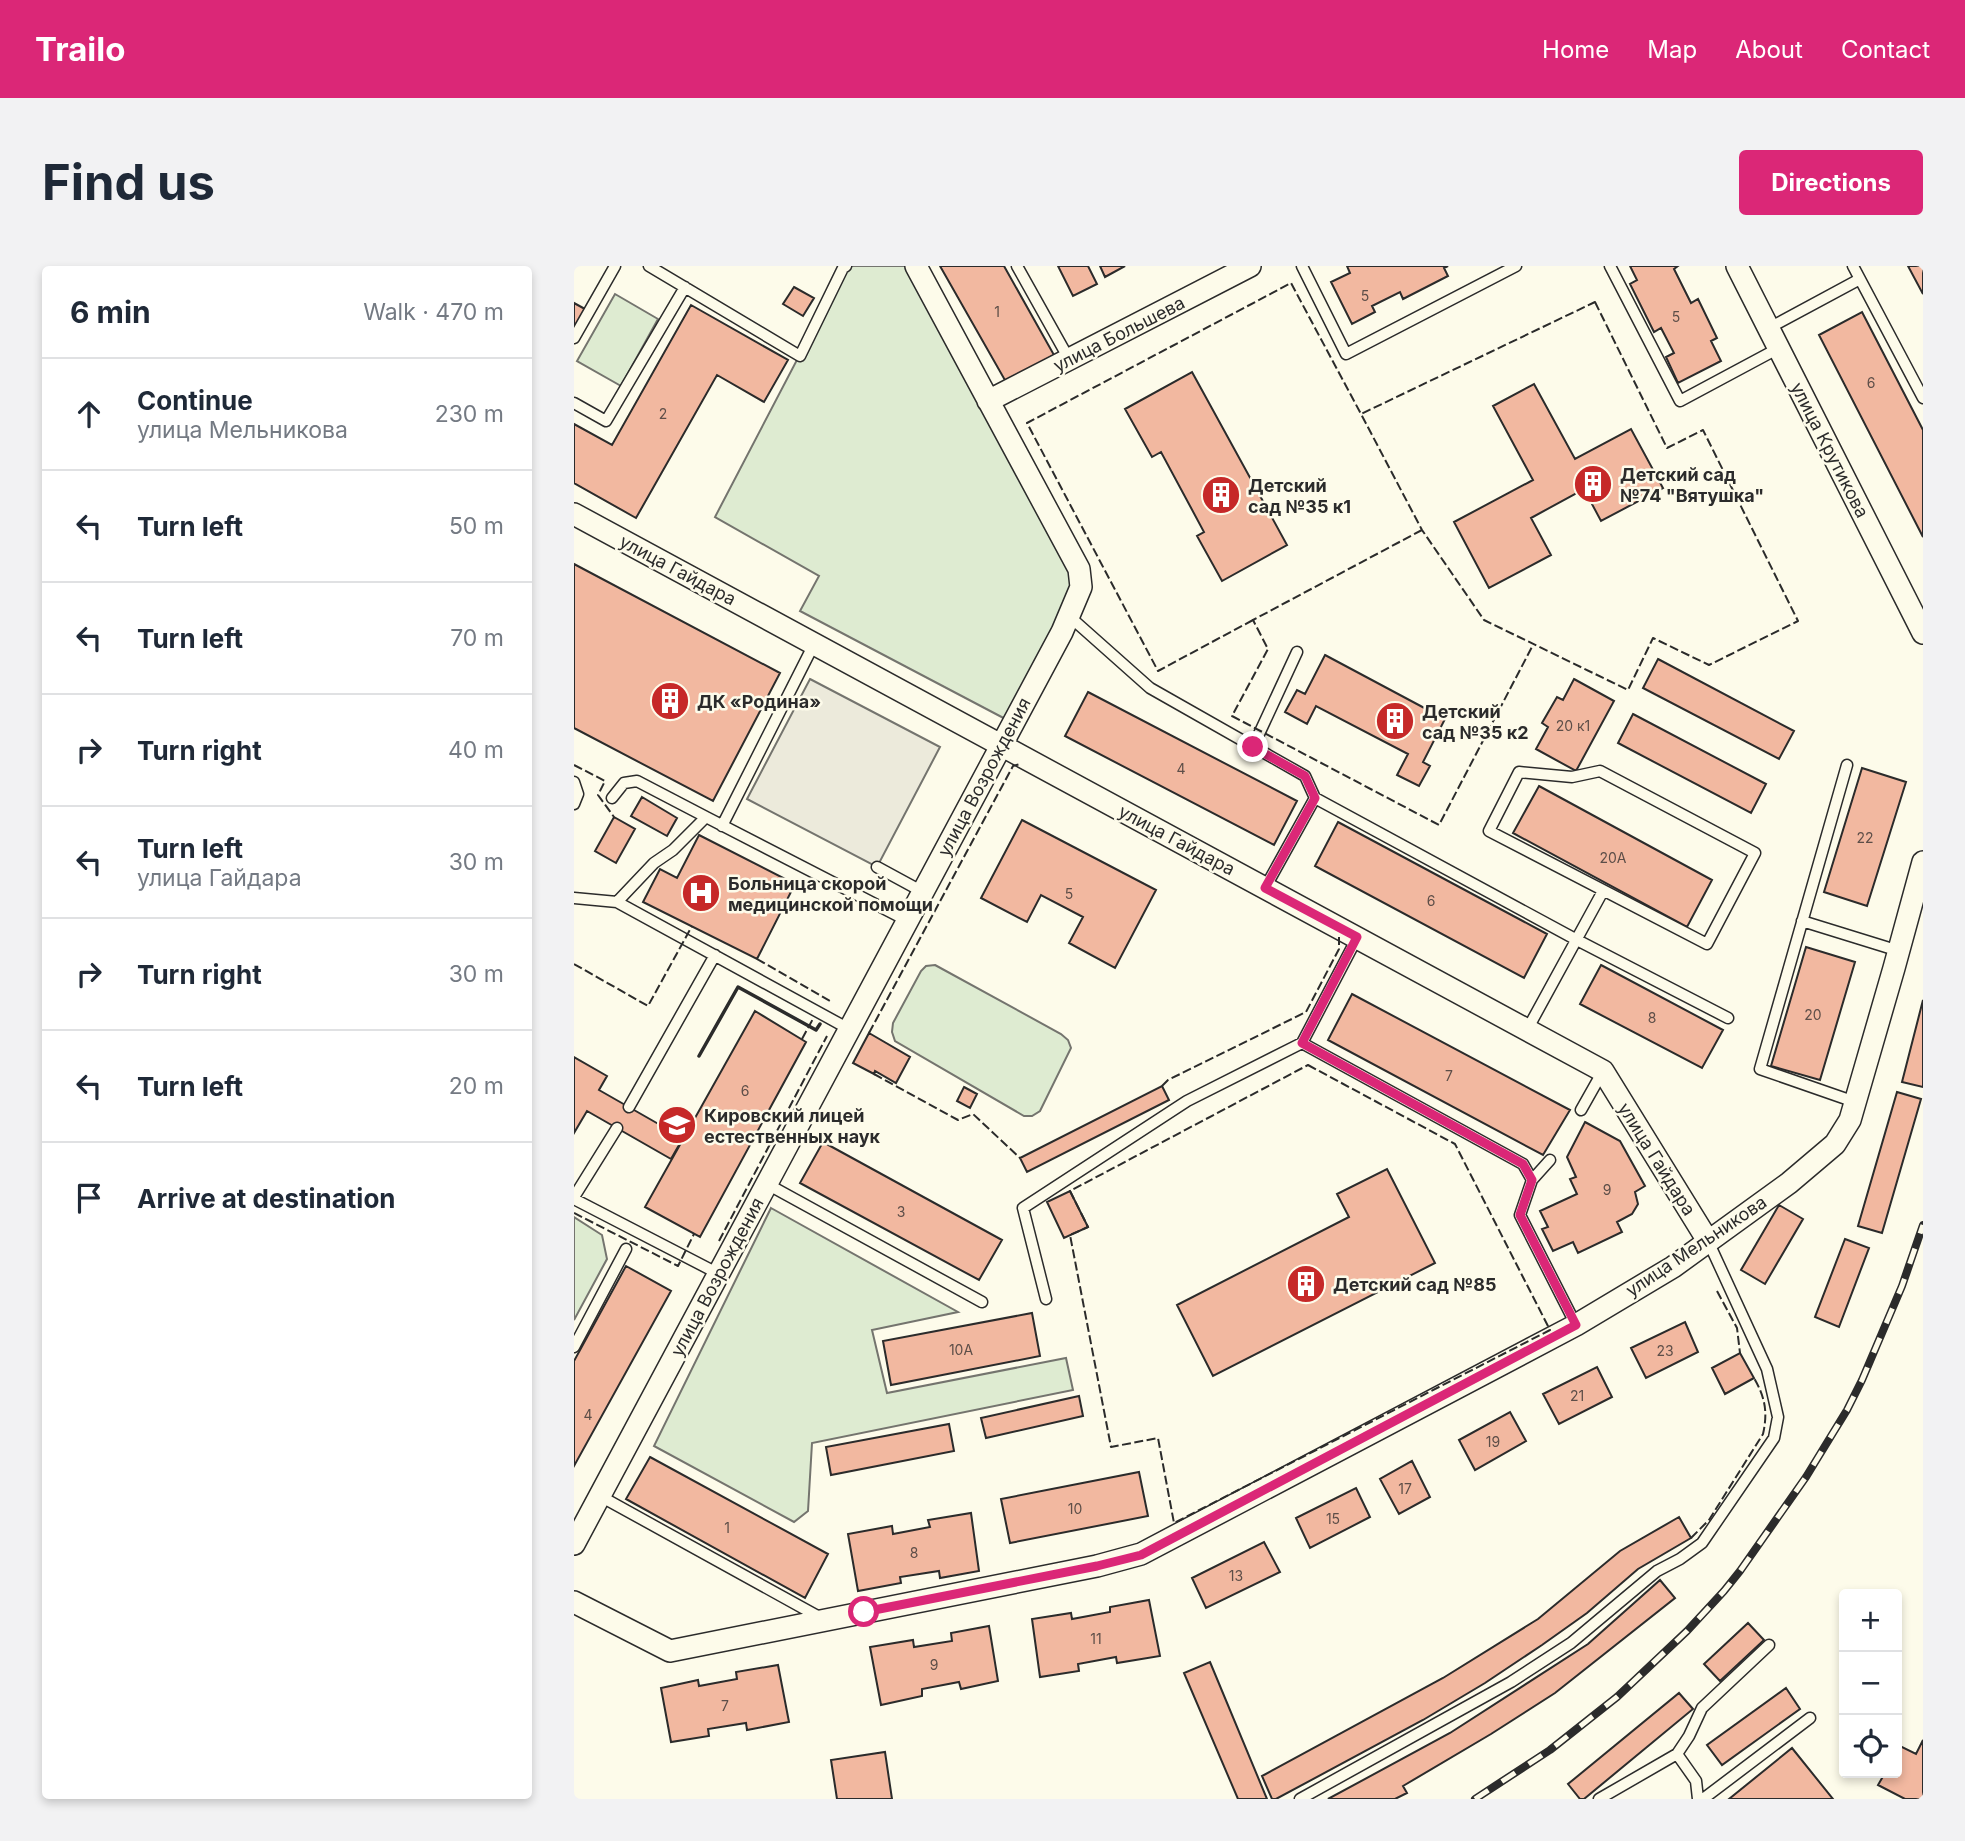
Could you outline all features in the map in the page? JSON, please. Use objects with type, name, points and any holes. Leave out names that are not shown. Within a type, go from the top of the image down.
[{"type":"street","name":"улица Возрождения","points":[[574,1544],[585,1514],[600,1496],[908,921],[1069,616],[1081,587],[1079,569],[916,266]]},
{"type":"street","name":"улица Большева","points":[[988,401],[1250,266]]},
{"type":"street","name":"улица Крутикова","points":[[1737,266],[1923,633]]},
{"type":"street","name":"улица Гайдара","points":[[574,514],[1603,1071],[1708,1241]]},
{"type":"street","name":"улица Мельникова","points":[[574,1602],[670,1651],[1141,1555],[1576,1325],[1673,1267],[1789,1182],[1835,1144],[1850,1120],[1923,862]]},
{"type":"lane","points":[[574,338],[615,266]]},
{"type":"lane","points":[[649,266],[800,356],[843,267]]},
{"type":"lane","points":[[1017,266],[1069,359]]},
{"type":"lane","points":[[1302,266],[1346,354],[1516,266]]},
{"type":"lane","points":[[1610,266],[1680,401],[1779,348]]},
{"type":"lane","points":[[1853,266],[1923,398]]},
{"type":"lane","points":[[1769,328],[1860,279]]},
{"type":"lane","points":[[574,403],[606,421],[685,287]]},
{"type":"lane","points":[[1069,616],[1150,688],[1305,776],[1315,798],[1577,940],[1728,1017]]},
{"type":"lane","points":[[722,826],[798,689],[814,643]]},
{"type":"lane","points":[[1253,747],[1297,652]]},
{"type":"lane","points":[[1847,765],[1760,1069],[1855,1102]]},
{"type":"lane","points":[[1600,771],[1755,853],[1707,944],[1604,891],[1489,831],[1520,772],[1572,778],[1600,771]]},
{"type":"lane","points":[[612,798],[624,783],[637,780],[908,921]]},
{"type":"lane","points":[[574,782],[578,793],[574,804]]},
{"type":"lane","points":[[1265,888],[1315,798]]},
{"type":"lane","points":[[617,902],[654,863],[673,850],[706,817]]},
{"type":"lane","points":[[877,867],[923,892]]},
{"type":"lane","points":[[1527,1030],[1604,891]]},
{"type":"lane","points":[[574,898],[617,902],[849,1029]]},
{"type":"lane","points":[[1802,920],[1899,951]]},
{"type":"lane","points":[[1046,1299],[1023,1208],[1187,1101],[1302,1043],[1357,937]]},
{"type":"lane","points":[[629,1107],[715,955]]},
{"type":"lane","points":[[1302,1043],[1523,1164],[1532,1180]]},
{"type":"lane","points":[[1581,1110],[1603,1071]]},
{"type":"lane","points":[[617,1128],[574,1198],[719,1274]]},
{"type":"lane","points":[[1550,1160],[1532,1180],[1520,1215],[1576,1325]]},
{"type":"lane","points":[[767,1184],[982,1302]]},
{"type":"lane","points":[[1300,1799],[1511,1682],[1571,1643],[1657,1571],[1702,1543],[1774,1438],[1779,1418],[1768,1368],[1708,1241]]},
{"type":"lane","points":[[574,1347],[625,1249]]},
{"type":"lane","points":[[600,1496],[825,1620]]},
{"type":"lane","points":[[1599,1799],[1677,1754],[1702,1708],[1769,1646]]},
{"type":"lane","points":[[1703,1799],[1810,1718]]},
{"type":"lane","points":[[1677,1754],[1696,1781],[1698,1799]]},
{"type":"green space","points":[[846,266],[916,266],[1079,569],[1013,723],[800,611],[819,576],[715,517]]},
{"type":"green space","points":[[615,294],[658,319],[621,386],[577,361]]},
{"type":"green space","points":[[935,965],[1068,1040],[1071,1048],[1040,1111],[1032,1116],[1024,1116],[895,1041],[893,1023],[921,971],[926,966]]},
{"type":"green space","points":[[771,1208],[958,1312],[872,1330],[887,1393],[1066,1358],[1073,1390],[812,1443],[808,1511],[794,1522],[654,1446]]},
{"type":"green space","points":[[574,1217],[602,1235],[607,1259],[574,1320]]},
{"type":"shaded area","points":[[810,679],[940,747],[877,867],[747,799]]},
{"type":"building","points":[[940,266],[1004,266],[1054,355],[1006,382]]},
{"type":"building","points":[[1058,266],[1088,266],[1097,284],[1073,296]]},
{"type":"building","points":[[1100,266],[1125,266],[1105,277]]},
{"type":"building","points":[[1347,266],[1448,266],[1444,268],[1448,276],[1403,299],[1400,292],[1372,306],[1375,312],[1352,324],[1331,282],[1350,273]]},
{"type":"building","points":[[1630,266],[1678,266],[1674,269],[1691,303],[1698,299],[1717,338],[1711,341],[1721,361],[1678,383],[1666,357],[1674,353],[1661,328],[1654,332],[1630,284],[1637,280]]},
{"type":"building","points":[[1908,266],[1923,266],[1923,294]]},
{"type":"building","points":[[794,287],[814,298],[803,316],[783,304]]},
{"type":"building","points":[[574,303],[585,309],[574,329]]},
{"type":"building","points":[[691,305],[788,360],[764,402],[717,375],[636,518],[574,483],[574,424],[612,445]]},
{"type":"building","points":[[1862,312],[1923,430],[1923,537],[1819,335]]},
{"type":"building","name":"Детский сад №35 к1","points":[[1192,372],[1287,545],[1222,581],[1197,536],[1204,532],[1161,452],[1152,457],[1125,409]]},
{"type":"building","name":"Детский сад №74 \"Вятушка\"","points":[[1534,384],[1575,459],[1631,429],[1663,488],[1601,521],[1584,489],[1531,518],[1551,555],[1489,588],[1454,522],[1533,480],[1493,406]]},
{"type":"building","name":"ДК «Родина»","points":[[574,564],[780,673],[713,801],[574,728]]},
{"type":"building","name":"Детский сад №35 к2","points":[[1325,655],[1445,719],[1423,762],[1430,766],[1419,786],[1397,775],[1408,754],[1316,706],[1307,724],[1285,712],[1297,690],[1305,694]]},
{"type":"building","points":[[1658,659],[1794,731],[1779,759],[1643,688]]},
{"type":"building","points":[[1574,679],[1614,701],[1576,771],[1536,749],[1548,727],[1542,723],[1557,697],[1563,700]]},
{"type":"building","points":[[1088,692],[1297,801],[1274,845],[1065,736]]},
{"type":"building","points":[[1633,714],[1766,784],[1751,813],[1618,743]]},
{"type":"building","points":[[1862,768],[1906,782],[1867,906],[1824,892]]},
{"type":"building","points":[[1539,786],[1712,880],[1687,927],[1513,833]]},
{"type":"building","points":[[642,797],[677,818],[667,836],[631,816]]},
{"type":"building","points":[[614,817],[635,829],[616,863],[595,851]]},
{"type":"building","points":[[1022,820],[1156,890],[1115,968],[1069,943],[1083,917],[1041,895],[1027,922],[981,898]]},
{"type":"building","points":[[1338,822],[1547,934],[1524,978],[1315,866]]},
{"type":"building","points":[[699,835],[795,884],[757,959],[643,902],[660,869],[677,878]]},
{"type":"building","points":[[1806,947],[1855,962],[1820,1080],[1771,1066]]},
{"type":"building","points":[[1601,965],[1723,1030],[1702,1068],[1580,1004]]},
{"type":"building","points":[[1352,994],[1570,1110],[1543,1155],[1328,1040]]},
{"type":"building","points":[[1923,1000],[1923,1087],[1902,1082]]},
{"type":"building","points":[[755,1011],[806,1042],[700,1237],[645,1207]]},
{"type":"building","points":[[869,1033],[910,1057],[896,1083],[853,1063]]},
{"type":"building","points":[[574,1057],[607,1076],[599,1090],[683,1138],[671,1159],[587,1111],[574,1133]]},
{"type":"building","points":[[1162,1086],[1169,1100],[1027,1172],[1020,1158]]},
{"type":"building","points":[[964,1087],[977,1094],[970,1108],[957,1101]]},
{"type":"building","points":[[1897,1092],[1921,1099],[1882,1233],[1858,1226]]},
{"type":"building","points":[[1585,1122],[1620,1141],[1645,1186],[1635,1192],[1638,1204],[1632,1214],[1617,1222],[1622,1232],[1578,1253],[1573,1242],[1553,1251],[1542,1229],[1548,1227],[1540,1211],[1577,1194],[1570,1179],[1576,1177],[1567,1157]]},
{"type":"building","points":[[823,1142],[1002,1240],[979,1280],[800,1183]]},
{"type":"building","name":"Детский сад №85","points":[[1387,1169],[1435,1263],[1213,1376],[1177,1305],[1349,1217],[1337,1194]]},
{"type":"building","points":[[1070,1191],[1088,1227],[1064,1238],[1047,1202]]},
{"type":"building","points":[[1779,1205],[1803,1219],[1765,1284],[1741,1270]]},
{"type":"building","points":[[1845,1239],[1869,1248],[1839,1327],[1815,1317]]},
{"type":"building","points":[[626,1266],[671,1291],[574,1466],[574,1361]]},
{"type":"building","points":[[1032,1313],[1040,1356],[891,1385],[883,1341]]},
{"type":"building","points":[[1685,1322],[1698,1352],[1646,1378],[1631,1348]]},
{"type":"building","points":[[1740,1353],[1754,1378],[1725,1394],[1712,1368]]},
{"type":"building","points":[[1597,1367],[1612,1397],[1559,1424],[1543,1394]]},
{"type":"building","points":[[1079,1396],[1083,1416],[986,1438],[981,1418]]},
{"type":"building","points":[[1510,1412],[1526,1441],[1475,1470],[1459,1440]]},
{"type":"building","points":[[949,1424],[954,1451],[831,1475],[826,1447]]},
{"type":"building","points":[[650,1457],[828,1554],[805,1598],[626,1499]]},
{"type":"building","points":[[1412,1461],[1430,1497],[1399,1514],[1380,1479]]},
{"type":"building","points":[[1139,1472],[1148,1516],[1010,1543],[1001,1499]]},
{"type":"building","points":[[1356,1488],[1370,1517],[1310,1548],[1296,1518]]},
{"type":"building","points":[[971,1513],[979,1571],[940,1578],[939,1571],[900,1577],[901,1583],[858,1591],[848,1534],[892,1526],[893,1534],[930,1527],[928,1520]]},
{"type":"building","points":[[1679,1517],[1691,1538],[1638,1569],[1587,1613],[1542,1645],[1423,1720],[1272,1799],[1262,1776],[1443,1678],[1538,1619],[1620,1551]]},
{"type":"building","points":[[1264,1542],[1280,1572],[1206,1608],[1192,1578]]},
{"type":"building","points":[[1660,1580],[1675,1598],[1555,1693],[1403,1786],[1407,1793],[1395,1799],[1328,1799],[1450,1733],[1588,1644]]},
{"type":"building","points":[[1149,1600],[1160,1656],[1117,1663],[1116,1657],[1078,1664],[1079,1671],[1040,1677],[1032,1619],[1071,1613],[1072,1619],[1110,1612],[1110,1607]]},
{"type":"building","points":[[1748,1623],[1764,1640],[1720,1681],[1704,1664]]},
{"type":"building","points":[[989,1626],[998,1681],[961,1689],[959,1682],[922,1689],[922,1696],[881,1705],[870,1647],[913,1640],[914,1647],[952,1641],[951,1633]]},
{"type":"building","points":[[1210,1662],[1267,1799],[1238,1799],[1184,1673]]},
{"type":"building","points":[[778,1665],[789,1722],[747,1730],[746,1723],[708,1729],[709,1736],[671,1742],[661,1688],[698,1680],[699,1686],[737,1679],[736,1672]]},
{"type":"building","points":[[1786,1688],[1800,1709],[1722,1765],[1707,1745]]},
{"type":"building","points":[[1679,1693],[1693,1709],[1584,1799],[1580,1799],[1568,1784]]},
{"type":"building","points":[[1923,1740],[1923,1799],[1905,1799],[1878,1785],[1882,1778],[1902,1778],[1902,1747],[1916,1754]]},
{"type":"building","points":[[1792,1748],[1833,1799],[1729,1799]]},
{"type":"building","points":[[885,1752],[892,1799],[837,1799],[831,1760]]},
{"type":"railway","points":[[1475,1799],[1550,1750],[1617,1697],[1687,1631],[1740,1571],[1806,1477],[1847,1410],[1902,1286],[1923,1225]]},
{"type":"fence","points":[[1253,620],[1158,671],[1027,423],[1291,283],[1361,414]]},
{"type":"fence","points":[[1595,302],[1667,448],[1703,430],[1798,621],[1709,665],[1653,638],[1628,690],[1484,620],[1422,530],[1361,414],[1595,302]]},
{"type":"fence","points":[[1422,530],[1253,620],[1268,649],[1232,716],[1439,825],[1533,645]]},
{"type":"fence","points":[[869,1033],[1013,766],[1020,764]]},
{"type":"fence","points":[[574,765],[605,781],[598,795],[614,817]]},
{"type":"fence","points":[[574,964],[648,1006],[692,926]]},
{"type":"fence","points":[[1162,1086],[1168,1080],[1306,1012],[1339,949],[1339,937]]},
{"type":"fence","points":[[757,959],[830,1001]]},
{"type":"fence","points":[[802,1039],[814,1017]]},
{"type":"fence","points":[[719,1241],[827,1036]]},
{"type":"fence","points":[[1308,1065],[1455,1144],[1550,1330],[1174,1523],[1158,1438],[1111,1447],[1070,1235],[1088,1227],[1070,1191],[1308,1065]]},
{"type":"fence","points":[[874,1074],[958,1120],[973,1114],[1020,1158]]},
{"type":"fence","points":[[574,1213],[678,1266],[694,1234]]},
{"type":"fence","points":[[1717,1291],[1737,1328],[1740,1353]]},
{"type":"fence","points":[[1691,1538],[1709,1520],[1763,1434],[1764,1405],[1754,1378]]},
{"type":"wall","points":[[699,1056],[738,987],[816,1030],[820,1024]]},
{"type":"place","name":"Детский сад №74 \"Вятушка\"","points":[[1593,484]]},
{"type":"place","name":"Детский сад №35 к1","points":[[1221,495]]},
{"type":"place","name":"ДК «Родина»","points":[[670,701]]},
{"type":"place","name":"Детский сад №35 к2","points":[[1395,721]]},
{"type":"place","name":"Больница скорой медицинской помощи","points":[[701,893]]},
{"type":"place","name":"Кировский лицей естественных наук","points":[[677,1125]]},
{"type":"place","name":"Детский сад №85","points":[[1306,1284]]},
{"type":"route","points":[[864,1612],[1141,1555],[1576,1325],[1520,1215],[1532,1180],[1523,1164],[1302,1043],[1357,937],[1265,888],[1315,798],[1305,776],[1253,747]]}]
